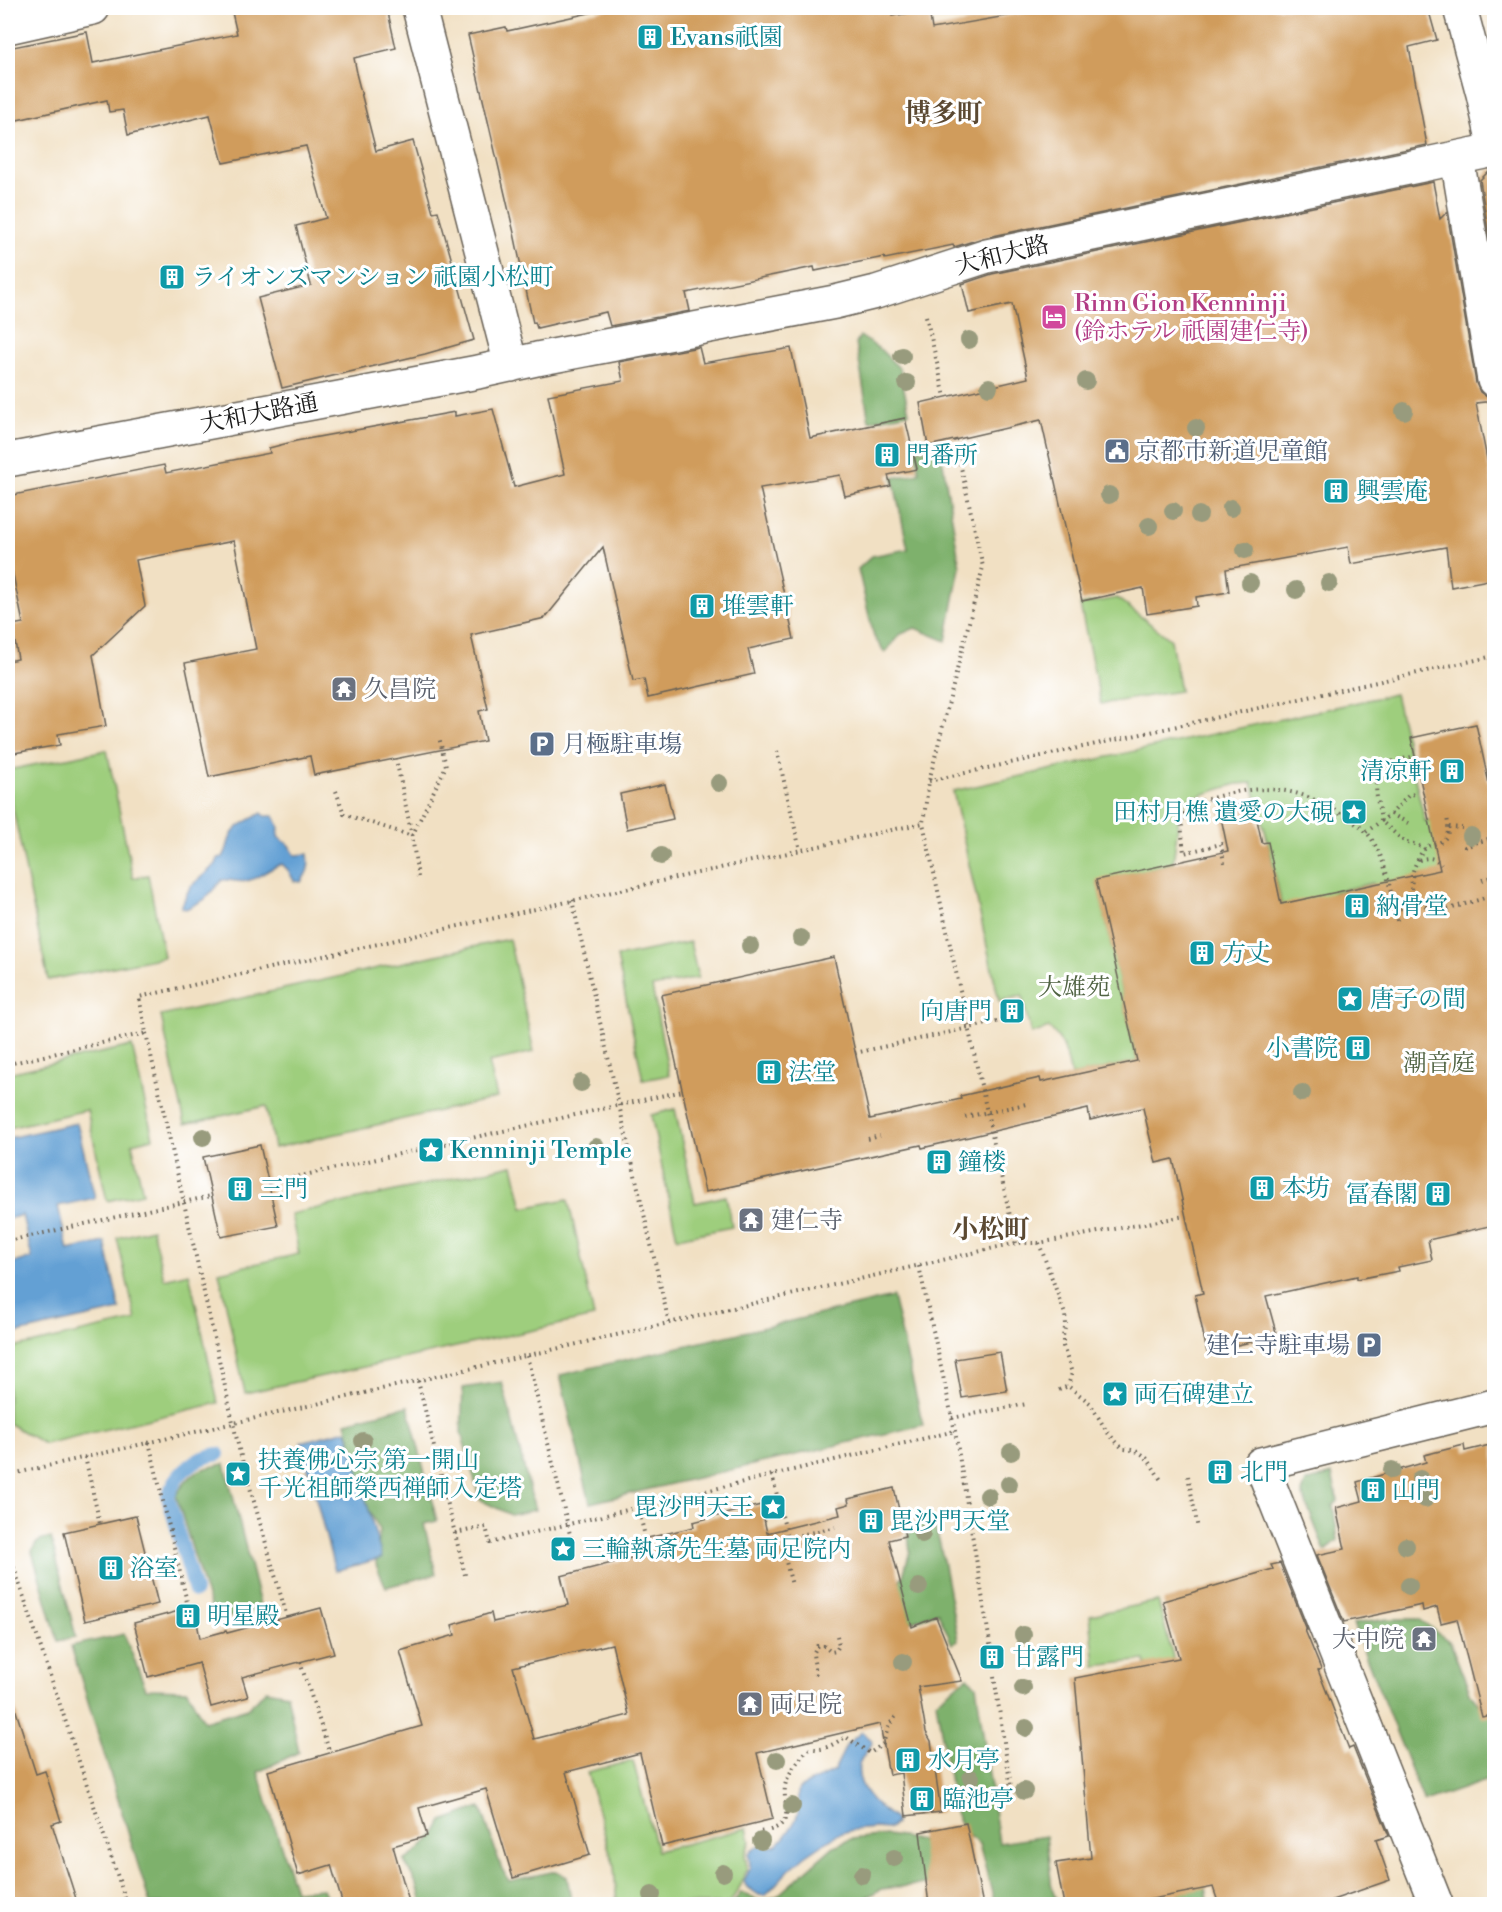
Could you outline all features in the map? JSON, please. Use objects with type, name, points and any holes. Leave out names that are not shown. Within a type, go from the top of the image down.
[{"type":"street","points":[[8,27],[93,8]]},
{"type":"street","points":[[419,8],[510,365]]},
{"type":"street","points":[[1460,8],[1484,94],[1494,144]]},
{"type":"street","name":"大和大路","points":[[510,365],[835,302],[876,292],[987,256],[1494,150]]},
{"type":"street","points":[[1457,158],[1494,380]]},
{"type":"street","name":"大和大路通","points":[[8,460],[510,365]]},
{"type":"street","points":[[1436,1905],[1262,1464],[1494,1406]]},
{"type":"path","points":[[917,279],[945,397]]},
{"type":"path","points":[[955,440],[983,567],[929,781],[923,823],[1016,1243]]},
{"type":"path","points":[[929,781],[1494,656]]},
{"type":"path","points":[[412,836],[446,766],[439,737]]},
{"type":"path","points":[[777,751],[800,850]]},
{"type":"path","points":[[1411,757],[1388,764],[1378,772],[1375,783],[1381,821],[1406,843],[1425,849]]},
{"type":"path","points":[[396,759],[418,877]]},
{"type":"path","points":[[1224,863],[1221,844],[1184,853],[1183,815],[1192,803],[1237,790],[1271,788],[1316,800],[1366,832],[1380,854],[1385,867],[1398,924]]},
{"type":"path","points":[[336,791],[344,814],[412,836]]},
{"type":"path","points":[[1366,832],[1391,813],[1408,796],[1417,793]]},
{"type":"path","points":[[1391,813],[1408,823]]},
{"type":"path","points":[[1394,908],[1405,907],[1412,893],[1411,877],[1425,849],[1445,838],[1449,827],[1447,816]]},
{"type":"path","points":[[287,1617],[239,1449],[139,997],[923,823]]},
{"type":"path","points":[[1449,827],[1462,828]]},
{"type":"path","points":[[1465,848],[1494,837]]},
{"type":"path","points":[[1419,860],[1428,857],[1437,860],[1441,865]]},
{"type":"path","points":[[1482,880],[1494,876]]},
{"type":"path","points":[[1412,893],[1428,908],[1443,911],[1494,895]]},
{"type":"path","points":[[572,900],[669,1323]]},
{"type":"path","points":[[855,1053],[1000,1021]]},
{"type":"path","points":[[8,1064],[146,1033]]},
{"type":"path","points":[[269,1183],[682,1091]]},
{"type":"path","points":[[965,1117],[1026,1104]]},
{"type":"path","points":[[868,1138],[880,1136]]},
{"type":"path","points":[[8,1241],[211,1196]]},
{"type":"path","points":[[8,1475],[1016,1243],[1039,1243],[1185,1216]]},
{"type":"path","points":[[1039,1243],[1065,1314],[1063,1346],[1072,1373],[1068,1386],[1059,1390]]},
{"type":"path","points":[[919,1266],[955,1431],[991,1649]]},
{"type":"path","points":[[527,1356],[574,1551]]},
{"type":"path","points":[[418,1381],[465,1575]]},
{"type":"path","points":[[1068,1386],[1090,1402],[1107,1432],[1123,1449],[1143,1454],[1161,1480]]},
{"type":"path","points":[[952,1418],[1027,1404]]},
{"type":"path","points":[[455,1533],[486,1527],[490,1543],[955,1431]]},
{"type":"path","points":[[149,1442],[187,1602]]},
{"type":"path","points":[[85,1457],[100,1524]]},
{"type":"path","points":[[772,1475],[789,1538],[792,1556],[785,1558],[792,1585]]},
{"type":"path","points":[[1188,1476],[1198,1528]]},
{"type":"path","points":[[638,1507],[644,1532]]},
{"type":"path","points":[[789,1538],[835,1527]]},
{"type":"path","points":[[800,1536],[802,1549]]},
{"type":"path","points":[[8,1550],[127,1905]]},
{"type":"path","points":[[816,1675],[813,1654],[817,1646],[824,1646],[831,1652],[836,1651],[840,1645],[837,1636]]},
{"type":"path","points":[[300,1662],[330,1753]]},
{"type":"path","points":[[994,1676],[1013,1801]]},
{"type":"path","points":[[759,1842],[759,1832],[782,1824],[786,1817],[786,1783],[792,1770],[808,1750],[820,1749],[846,1737],[870,1753],[883,1744],[889,1725],[897,1715]]},
{"type":"path","points":[[1482,1905],[1494,1900]]},
{"type":"green space","points":[[860,336],[881,350],[900,369],[909,413],[869,421],[856,343]]},
{"type":"green space","points":[[916,449],[941,451],[960,567],[946,641],[915,628],[899,635],[885,653],[874,637],[858,569],[872,556],[908,549],[893,478],[919,473]]},
{"type":"green space","points":[[1117,598],[1171,640],[1180,691],[1101,704],[1080,605]]},
{"type":"green space","name":"大雄苑","points":[[1395,694],[1425,821],[1477,808],[1494,882],[1494,915],[1442,927],[1308,1026],[1268,842],[1252,783],[1237,784],[1187,799],[1179,817],[1173,863],[1097,881],[1137,1061],[1071,1076],[1059,1038],[1049,1028],[1031,1034],[1022,996],[999,1001],[953,791]],"holes":[[[1373,883],[1382,921],[1341,930],[1333,892]]]},
{"type":"green space","points":[[107,750],[133,878],[148,875],[164,957],[48,980],[8,784],[8,770]]},
{"type":"green space","points":[[509,939],[534,1052],[489,1062],[497,1098],[274,1148],[266,1106],[185,1124],[161,1016]]},
{"type":"green space","points":[[690,942],[698,978],[652,987],[669,1075],[643,1080],[617,957]]},
{"type":"green space","points":[[132,1046],[153,1138],[132,1143],[143,1193],[107,1201],[87,1110],[8,1128],[8,1073]]},
{"type":"green space","points":[[675,1109],[695,1203],[726,1196],[732,1227],[677,1238],[651,1115]]},
{"type":"green space","points":[[513,1165],[523,1208],[568,1199],[594,1317],[245,1393],[219,1272],[299,1254],[291,1214]]},
{"type":"green space","points":[[152,1229],[164,1279],[189,1273],[218,1403],[44,1444],[8,1423],[8,1349],[136,1320],[117,1238]]},
{"type":"green space","points":[[893,1297],[923,1425],[590,1503],[560,1375]]},
{"type":"green space","points":[[502,1382],[535,1510],[511,1515],[480,1500],[461,1432],[463,1388]]},
{"type":"green space","points":[[408,1406],[437,1521],[424,1524],[436,1574],[386,1587],[376,1565],[380,1530],[368,1509],[346,1422]]},
{"type":"green space","points":[[225,1464],[261,1609],[218,1620],[204,1588],[176,1495],[196,1472]]},
{"type":"green space","points":[[1332,1474],[1338,1501],[1333,1506],[1338,1540],[1325,1551],[1302,1493],[1306,1482]]},
{"type":"green space","points":[[931,1520],[940,1544],[958,1640],[952,1644],[938,1612],[900,1626],[895,1587],[903,1576],[910,1551],[908,1535],[917,1521]]},
{"type":"green space","points":[[51,1538],[76,1637],[58,1641],[32,1552],[39,1542]]},
{"type":"green space","points":[[1158,1601],[1173,1657],[1163,1685],[1151,1689],[1145,1660],[1095,1666],[1090,1615]]},
{"type":"green space","points":[[1388,1619],[1419,1619],[1450,1642],[1471,1695],[1479,1705],[1494,1702],[1494,1778],[1424,1802],[1353,1624]]},
{"type":"green space","points":[[124,1634],[146,1689],[187,1690],[204,1721],[248,1708],[266,1690],[287,1694],[299,1752],[258,1772],[295,1891],[323,1889],[330,1904],[150,1904],[71,1646]]},
{"type":"green space","points":[[968,1677],[976,1685],[999,1843],[1046,1836],[1052,1889],[1058,1904],[995,1904],[979,1844],[965,1833],[955,1813],[936,1701]]},
{"type":"green space","points":[[633,1761],[657,1851],[747,1828],[750,1841],[745,1855],[747,1867],[741,1885],[731,1901],[725,1904],[617,1903],[614,1867],[587,1772]]},
{"type":"green space","points":[[481,1807],[501,1867],[509,1881],[556,1871],[567,1877],[572,1904],[423,1904],[417,1885],[404,1861],[435,1834],[442,1821]]},
{"type":"green space","points":[[887,1835],[921,1840],[936,1853],[943,1882],[881,1889],[867,1897],[863,1904],[730,1904],[741,1892],[762,1902],[777,1896],[834,1846],[851,1839]]},
{"type":"green space","points":[[1177,1877],[1206,1888],[1209,1904],[1178,1904],[1180,1898]]},
{"type":"water","points":[[262,813],[265,816],[274,816],[279,827],[278,837],[288,844],[295,855],[308,854],[308,869],[301,882],[294,881],[282,864],[251,880],[240,882],[222,880],[204,900],[186,909],[181,907],[190,887],[216,864],[218,858],[223,857],[235,830]]},
{"type":"water","points":[[77,1123],[95,1198],[58,1206],[68,1250],[105,1242],[120,1310],[8,1335],[8,1264],[32,1258],[22,1215],[8,1219],[8,1138]]},
{"type":"water","points":[[347,1430],[382,1558],[335,1571],[301,1442]]},
{"type":"water","points":[[862,1732],[873,1741],[859,1765],[861,1782],[876,1803],[895,1819],[895,1824],[887,1829],[852,1830],[836,1835],[805,1856],[765,1896],[759,1895],[746,1886],[744,1881],[750,1868],[749,1853],[759,1845],[777,1845],[797,1816],[799,1788],[834,1771],[847,1744]]},
{"type":"building","points":[[231,8],[387,8],[396,48],[354,58],[376,151],[413,141],[433,212],[438,211],[474,340],[282,388],[258,298],[311,285],[296,226],[326,218],[306,146],[223,163],[210,115],[128,135],[123,110],[109,112],[107,100],[8,122],[8,48],[87,32],[93,63],[237,34]]},
{"type":"building","points":[[612,8],[891,8],[892,16],[929,10],[932,29],[1029,12],[1028,8],[1428,8],[1437,40],[1409,47],[1427,145],[983,238],[954,247],[953,245],[815,271],[814,267],[686,293],[690,311],[610,326],[606,312],[537,328],[535,322],[533,323],[468,35],[506,27],[507,31]]},
{"type":"building","points":[[1494,169],[1494,269],[1480,180]]},
{"type":"building","points":[[1433,182],[1440,219],[1447,212],[1476,383],[1480,392],[1487,397],[1494,398],[1494,401],[1476,403],[1494,495],[1494,579],[1451,587],[1446,547],[1351,564],[1348,547],[1226,569],[1229,592],[1196,597],[1197,606],[1147,614],[1143,588],[1082,601],[1041,420],[928,446],[920,403],[1028,378],[1012,304],[969,313],[962,284],[992,274]]},
{"type":"building","points":[[699,347],[703,363],[791,348],[810,438],[905,418],[917,469],[888,475],[891,486],[845,496],[840,475],[760,488],[794,639],[748,649],[754,674],[648,698],[644,679],[633,681],[603,547],[545,618],[471,635],[488,709],[479,711],[485,741],[314,775],[310,756],[209,777],[185,663],[256,649],[234,541],[136,560],[145,606],[93,655],[106,726],[58,734],[60,745],[8,754],[8,661],[18,659],[12,625],[23,623],[8,550],[8,496],[164,465],[166,473],[270,453],[269,448],[296,441],[455,412],[455,416],[493,409],[514,487],[565,474],[548,395],[623,381],[619,362]]},
{"type":"building","points":[[1476,724],[1494,807],[1494,1225],[1428,1240],[1432,1260],[1398,1267],[1399,1271],[1357,1279],[1357,1276],[1266,1296],[1277,1336],[1207,1352],[1195,1295],[1203,1293],[1173,1159],[1156,1163],[1143,1108],[1090,1120],[1088,1109],[922,1148],[921,1145],[705,1192],[661,995],[834,957],[870,1119],[961,1099],[960,1096],[1040,1078],[1041,1082],[1137,1061],[1096,880],[1228,851],[1219,808],[1253,801],[1262,843],[1268,842],[1281,904],[1440,870],[1411,738]]},
{"type":"building","points":[[665,784],[673,819],[627,829],[620,794]]},
{"type":"building","name":"三門","points":[[260,1145],[278,1226],[221,1237],[203,1157]]},
{"type":"building","points":[[1000,1352],[1007,1391],[962,1398],[955,1359]]},
{"type":"building","points":[[1494,1444],[1494,1715],[1482,1717],[1457,1619],[1441,1623],[1437,1607],[1423,1611],[1422,1605],[1344,1622],[1317,1555],[1345,1549],[1336,1508],[1362,1501],[1357,1482],[1426,1462],[1424,1455],[1464,1445],[1465,1451]]},
{"type":"building","points":[[894,1488],[905,1536],[889,1540],[912,1627],[936,1617],[962,1681],[918,1687],[926,1732],[931,1741],[941,1812],[906,1816],[901,1773],[889,1775],[880,1724],[757,1753],[773,1819],[662,1846],[640,1753],[566,1772],[590,1855],[513,1878],[486,1789],[419,1808],[427,1836],[393,1846],[410,1905],[343,1905],[331,1865],[298,1875],[268,1771],[422,1726],[400,1651],[455,1635],[452,1625],[491,1613],[493,1622],[568,1605],[561,1576],[639,1556],[635,1541],[694,1527],[693,1522],[761,1505],[767,1533],[840,1515],[838,1507],[849,1504],[848,1499]],"holes":[[[612,1644],[629,1715],[534,1739],[513,1667]]]},
{"type":"building","name":"浴室","points":[[136,1516],[158,1604],[85,1621],[64,1532]]},
{"type":"building","points":[[1280,1563],[1307,1630],[1305,1630],[1321,1669],[1318,1670],[1349,1749],[1353,1747],[1389,1836],[1376,1840],[1390,1880],[1318,1905],[1219,1905],[1213,1887],[1122,1905],[1064,1905],[1056,1863],[1091,1858],[1075,1678],[1179,1658],[1163,1601],[1273,1569],[1271,1565]]},
{"type":"building","points":[[194,1607],[200,1638],[321,1608],[334,1653],[242,1677],[248,1697],[211,1707],[199,1663],[148,1677],[134,1623]]},
{"type":"building","points":[[15,1708],[36,1774],[45,1771],[61,1821],[52,1824],[78,1905],[8,1905],[8,1710]]},
{"type":"building","points":[[966,1823],[983,1905],[929,1905],[920,1832]]},
{"type":"waterway","points":[[195,1591],[168,1497],[175,1481],[186,1468],[201,1459],[218,1454]]},
{"type":"place","name":"Evans祇園","points":[[650,37]]},
{"type":"place","name":"ライオンズマンション 祇園小松町","points":[[172,277]]},
{"type":"place","name":"Rinn Gion Kenninji (鈴ホテル 祇園建仁寺)","points":[[1054,317]]},
{"type":"place","name":"京都市新道児童館","points":[[1117,451]]},
{"type":"place","name":"門番所","points":[[887,455]]},
{"type":"place","name":"興雲庵","points":[[1336,491]]},
{"type":"place","name":"堆雲軒","points":[[702,606]]},
{"type":"place","name":"久昌院","points":[[344,689]]},
{"type":"place","name":"月極駐車塲","points":[[542,744]]},
{"type":"place","name":"清凉軒","points":[[1452,771]]},
{"type":"place","name":"田村月樵 遺愛の大硯","points":[[1354,812]]},
{"type":"place","name":"納骨堂","points":[[1357,906]]},
{"type":"place","name":"方丈","points":[[1202,953]]},
{"type":"place","name":"唐子の間","points":[[1350,999]]},
{"type":"place","name":"向唐門","points":[[1012,1011]]},
{"type":"place","name":"小書院","points":[[1358,1048]]},
{"type":"place","name":"法堂","points":[[769,1072]]},
{"type":"place","name":"Kenninji Temple","points":[[431,1150]]},
{"type":"place","name":"鐘楼","points":[[939,1162]]},
{"type":"place","name":"本坊","points":[[1262,1188]]},
{"type":"place","name":"三門","points":[[240,1189]]},
{"type":"place","name":"冨春閣","points":[[1438,1194]]},
{"type":"place","name":"建仁寺","points":[[751,1220]]},
{"type":"place","name":"建仁寺駐車場","points":[[1369,1345]]},
{"type":"place","name":"両石碑建立","points":[[1115,1394]]},
{"type":"place","name":"北門","points":[[1220,1472]]},
{"type":"place","name":"扶養佛心宗 第一開山 千光祖師榮西禅師入定塔","points":[[238,1474]]},
{"type":"place","name":"山門","points":[[1373,1490]]},
{"type":"place","name":"毘沙門天王","points":[[773,1507]]},
{"type":"place","name":"毘沙門天堂","points":[[871,1521]]},
{"type":"place","name":"三輪執斎先生墓 両足院内","points":[[563,1549]]},
{"type":"place","name":"浴室","points":[[111,1568]]},
{"type":"place","name":"明星殿","points":[[188,1616]]},
{"type":"place","name":"大中院","points":[[1424,1639]]},
{"type":"place","name":"甘露門","points":[[992,1657]]},
{"type":"place","name":"両足院","points":[[750,1704]]},
{"type":"place","name":"水月亭","points":[[908,1760]]},
{"type":"place","name":"臨池亭","points":[[922,1799]]},
{"type":"district","name":"博多町","points":[[944,113]]},
{"type":"district","name":"小松町","points":[[991,1229]]},
{"type":"park label","name":"潮音庭","points":[[1439,1063]]}]
